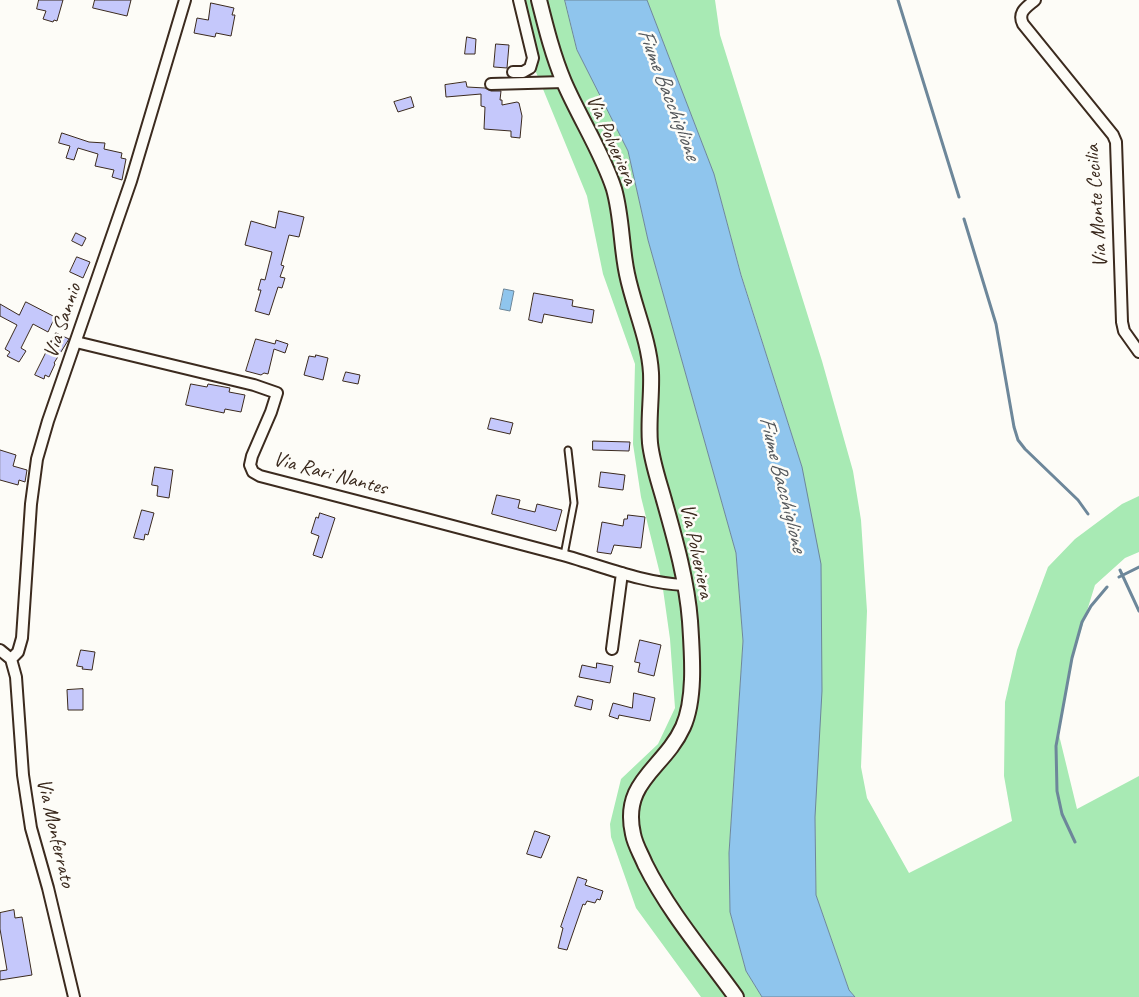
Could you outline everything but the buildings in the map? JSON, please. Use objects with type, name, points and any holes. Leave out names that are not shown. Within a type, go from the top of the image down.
[{"type":"street","name":"Via Sannio","points":[[11,659],[18,652],[22,638],[31,504],[37,459],[48,421],[131,181],[185,0]]},
{"type":"street","points":[[514,72],[523,72],[530,68],[533,58],[519,0]]},
{"type":"street","name":"Via Polveriera","points":[[539,0],[548,35],[564,82],[614,189],[626,273],[648,347],[651,373],[650,443],[675,538],[690,618],[692,661],[689,708],[683,726],[675,741],[666,755],[646,775],[632,799],[630,812],[633,833],[636,845],[656,884],[736,997]]},
{"type":"street","name":"Via Monte Cecilia","points":[[1035,0],[1021,13],[1020,18],[1023,24],[1113,135],[1116,142],[1122,322],[1124,331],[1139,352]]},
{"type":"street","name":"Via Polveriera","points":[[491,84],[564,82]]},
{"type":"street","name":"Via Rari Nantes","points":[[76,342],[254,385],[277,393],[250,465],[253,472],[260,476],[564,555],[622,573],[669,584],[684,585]]},
{"type":"street","points":[[612,650],[622,573]]},
{"type":"street","points":[[0,650],[11,659]]},
{"type":"street","name":"Via Monferrato","points":[[11,659],[16,677],[23,775],[31,828],[48,888],[74,997]]},
{"type":"lane","points":[[564,555],[574,504],[568,450]]},
{"type":"green space","points":[[517,0],[565,0],[577,50],[628,151],[648,240],[736,553],[743,641],[729,853],[730,912],[746,971],[762,997],[701,997],[636,908],[611,837],[610,824],[621,779],[658,744],[675,708],[670,639],[662,582],[641,497],[633,444],[635,364],[603,274],[587,196],[531,60]]},
{"type":"green space","points":[[647,0],[715,0],[720,35],[822,361],[853,471],[861,520],[867,611],[861,767],[867,798],[909,873],[1012,821],[1004,776],[1005,702],[1017,650],[1048,567],[1075,539],[1122,504],[1139,496],[1139,552],[1125,558],[1095,585],[1069,669],[1059,735],[1077,809],[1139,776],[1139,997],[855,997],[849,990],[816,895],[815,817],[802,467],[741,274],[714,174]]},
{"type":"water","name":"Fiume Bacchiglione","points":[[565,0],[647,0],[714,174],[741,275],[802,467],[821,564],[822,691],[815,817],[816,895],[849,990],[855,997],[762,997],[746,971],[730,912],[729,853],[743,641],[736,553],[648,240],[628,151],[577,50]]},
{"type":"water","points":[[504,289],[514,291],[510,311],[500,309]]},
{"type":"waterway","points":[[898,0],[959,197]]},
{"type":"waterway","points":[[964,219],[996,324],[1014,427],[1018,440],[1078,500],[1088,514]]},
{"type":"waterway","points":[[1119,577],[1139,567]]},
{"type":"waterway","points":[[1120,570],[1139,611]]},
{"type":"waterway","points":[[1075,842],[1062,814],[1057,791],[1056,746],[1072,658],[1082,622],[1091,606],[1107,587]]}]
